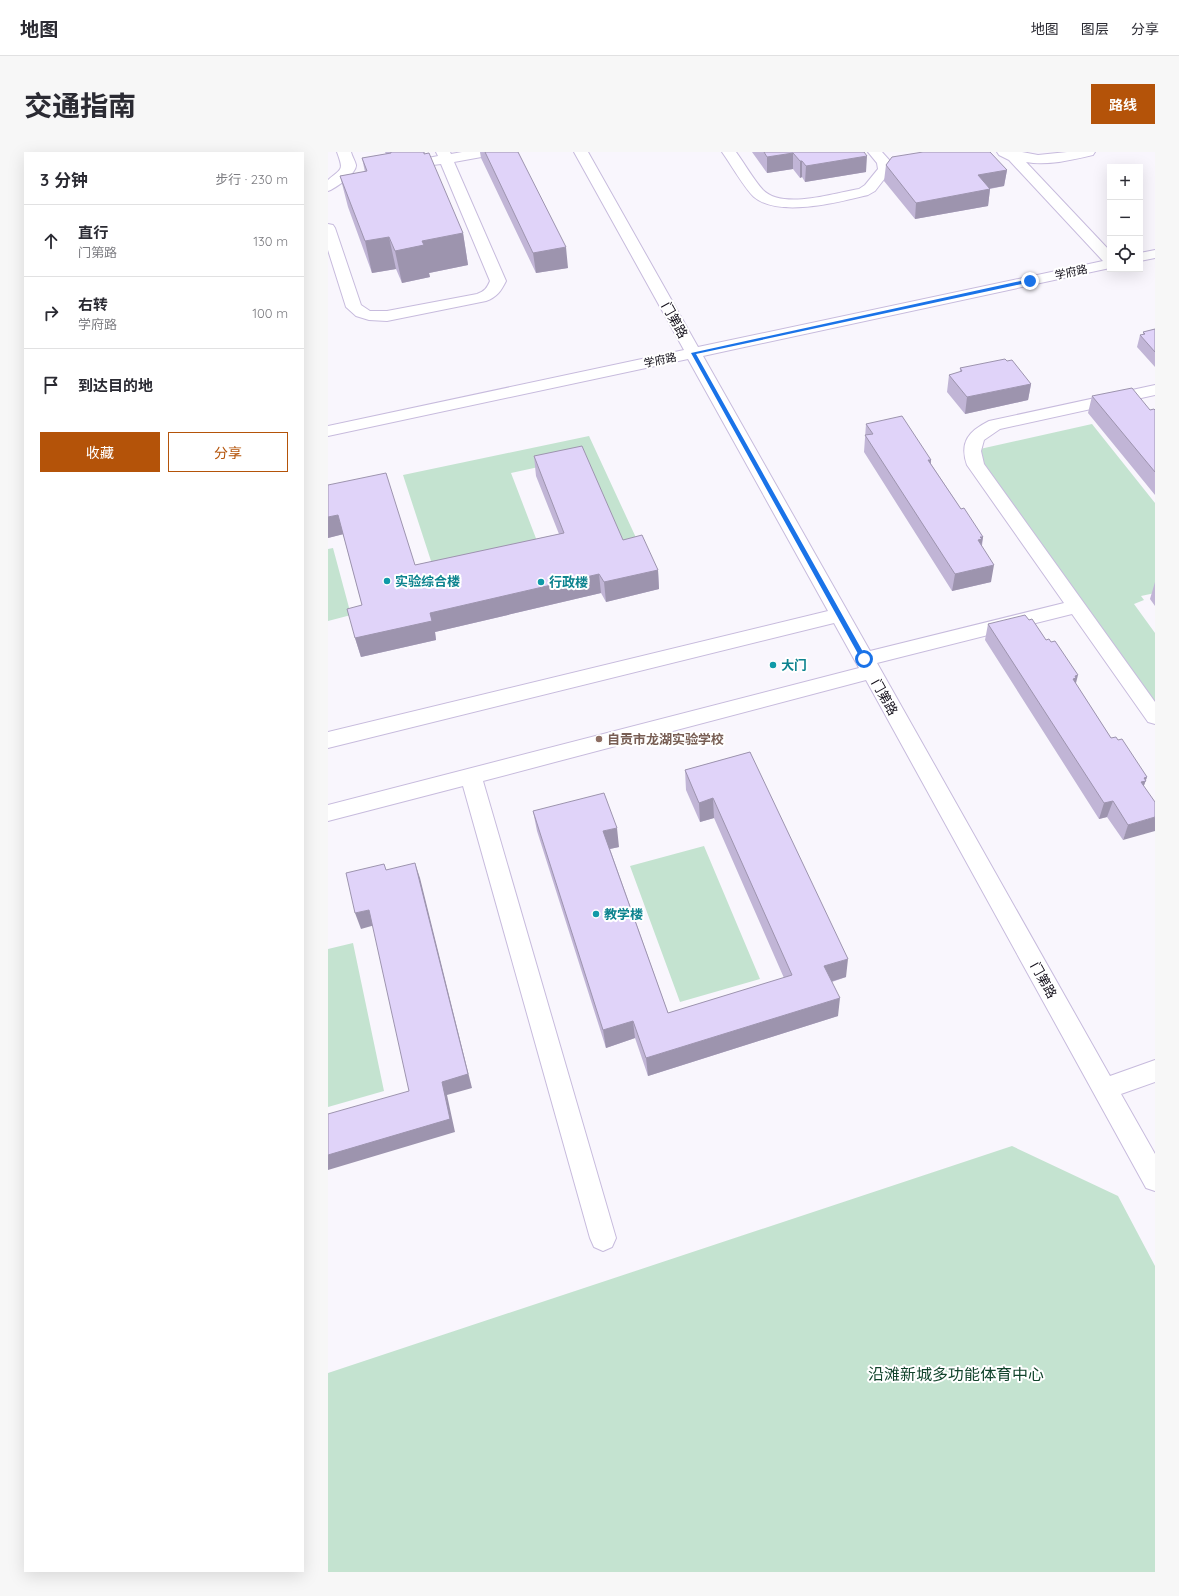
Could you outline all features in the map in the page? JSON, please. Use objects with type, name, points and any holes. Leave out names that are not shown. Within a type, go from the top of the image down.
[{"type":"street","points":[[423,162],[445,155],[487,152]]},
{"type":"street","name":"门第路","points":[[583,152],[693,353],[1155,1179]]},
{"type":"street","points":[[729,152],[758,193],[766,199],[785,204],[800,204],[863,192],[870,188],[884,171],[898,159],[877,152]]},
{"type":"street","points":[[877,152],[884,162],[884,171]]},
{"type":"street","points":[[1011,155],[1045,159],[1088,152]]},
{"type":"street","points":[[328,228],[354,307],[363,314],[374,317],[387,316],[471,300],[489,295],[494,290],[498,281],[445,155]]},
{"type":"street","points":[[1011,155],[1107,257]]},
{"type":"street","points":[[340,178],[360,171],[346,158]]},
{"type":"street","points":[[328,187],[348,170],[346,158]]},
{"type":"street","points":[[1143,256],[1155,254]]},
{"type":"street","name":"学府路","points":[[328,431],[1107,265]]},
{"type":"street","points":[[341,267],[330,282],[345,288],[349,292]]},
{"type":"street","points":[[1153,393],[995,425],[979,434],[971,448],[972,456],[976,465],[1155,717]]},
{"type":"street","points":[[328,812],[471,776],[1076,606]]},
{"type":"street","points":[[328,740],[839,615]]},
{"type":"street","points":[[471,776],[603,1238]]},
{"type":"street","points":[[1104,1089],[1155,1071]]},
{"type":"green space","points":[[1092,424],[1155,503],[1155,593],[1141,596],[1144,600],[1134,604],[1155,633],[1155,703],[980,459],[980,449]]},
{"type":"green space","points":[[589,436],[644,555],[624,559],[580,458],[511,473],[537,541],[432,564],[403,475]]},
{"type":"green space","points":[[333,548],[351,615],[328,621],[328,549]]},
{"type":"green space","points":[[704,846],[760,979],[680,1002],[630,866]]},
{"type":"green space","points":[[353,943],[384,1091],[328,1107],[328,949]]},
{"type":"green space","name":"沿滩新城多功能体育中心","points":[[1012,1146],[1118,1196],[1155,1266],[1155,1572],[328,1572],[328,1373]]},
{"type":"building","points":[[391,152],[429,153],[463,233],[422,241],[424,245],[395,251],[389,237],[365,241],[340,176],[367,171],[362,158]]},
{"type":"building","points":[[485,152],[518,152],[566,247],[533,253]]},
{"type":"building","points":[[764,152],[864,152],[867,156],[806,166],[793,153],[767,157]]},
{"type":"building","points":[[923,152],[990,152],[1007,170],[978,175],[990,189],[916,203],[886,165],[892,157]]},
{"type":"building","points":[[1155,329],[1155,352],[1140,335],[1145,334],[1143,332]]},
{"type":"building","points":[[1005,359],[1007,361],[1012,360],[1031,384],[967,397],[949,375],[962,371],[960,368]]},
{"type":"building","points":[[1132,388],[1150,410],[1155,410],[1155,472],[1092,396]]},
{"type":"building","points":[[902,416],[931,460],[928,460],[961,509],[964,508],[983,537],[980,537],[982,539],[978,540],[994,565],[955,574],[865,435],[873,434],[866,424]]},
{"type":"building","points":[[582,446],[623,540],[642,535],[658,570],[604,582],[599,574],[430,613],[432,621],[355,638],[347,609],[362,605],[338,515],[328,517],[328,485],[386,473],[415,565],[564,533],[534,456]]},
{"type":"building","points":[[1025,615],[1029,620],[1032,619],[1046,640],[1049,639],[1051,642],[1055,641],[1078,675],[1073,679],[1111,738],[1116,737],[1118,740],[1122,739],[1147,777],[1144,778],[1146,781],[1141,782],[1155,802],[1155,817],[1128,825],[1113,801],[1104,803],[988,624]]},
{"type":"building","name":"教学楼","points":[[750,752],[848,959],[824,966],[840,998],[646,1058],[633,1021],[603,1030],[533,811],[604,793],[617,828],[603,831],[668,1013],[792,975],[713,798],[699,803],[685,770]]},
{"type":"building","points":[[415,863],[468,1074],[442,1082],[450,1119],[328,1155],[328,1114],[409,1091],[369,910],[355,913],[346,873],[384,864],[386,870]]},
{"type":"place","name":"实验综合楼","points":[[387,581]]},
{"type":"place","name":"行政楼","points":[[541,582]]},
{"type":"place","name":"大门","points":[[773,665]]},
{"type":"place","name":"自贡市龙湖实验学校","points":[[599,739]]},
{"type":"place","name":"教学楼","points":[[596,914]]},
{"type":"route","points":[[864,659],[693,353],[1030,281]]}]
